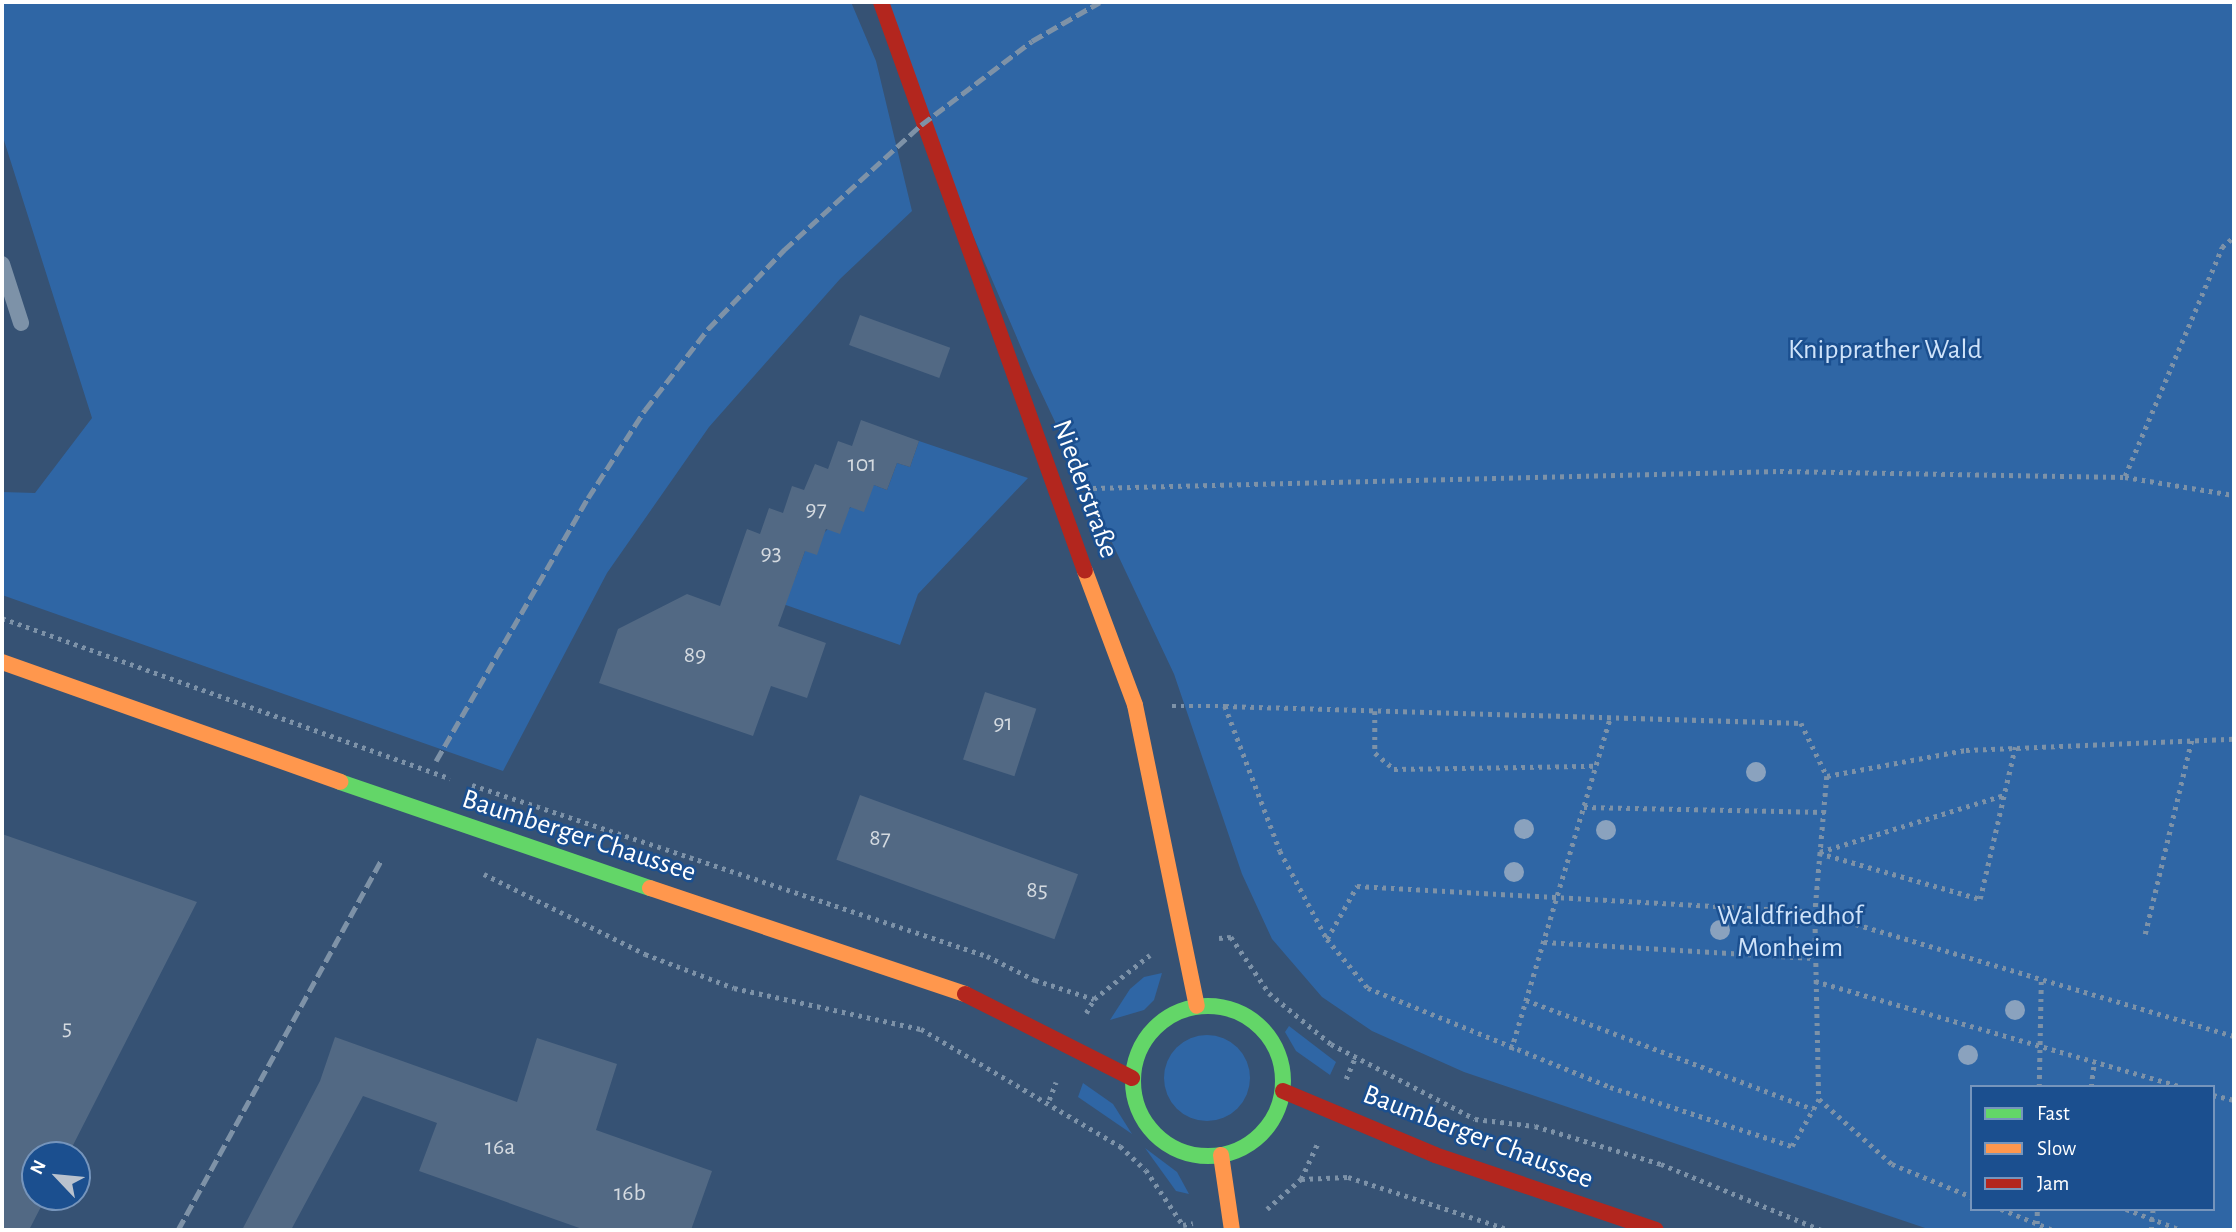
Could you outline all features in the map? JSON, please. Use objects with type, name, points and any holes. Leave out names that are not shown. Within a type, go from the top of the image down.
[{"type":"street","name":"Niederstraße","points":[[881,2],[920,125],[1135,705],[1186,942],[1197,1006]]},
{"type":"street","name":"Baumberger Chaussee","points":[[2,662],[416,809],[958,991],[1132,1078]]},
{"type":"street","points":[[1197,1006],[1242,1013],[1261,1027],[1282,1068],[1283,1091],[1262,1133],[1221,1155],[1198,1156],[1158,1138],[1134,1100],[1132,1078],[1138,1052],[1151,1030],[1172,1014],[1197,1006]]},
{"type":"street","name":"Baumberger Chaussee","points":[[1283,1091],[1435,1155],[1656,1230]]},
{"type":"street","points":[[1221,1155],[1231,1223]]},
{"type":"lane","points":[[2,264],[21,323]]},
{"type":"path","points":[[2125,477],[2216,260],[2234,237]]},
{"type":"path","points":[[1057,489],[1780,471],[2125,477],[2234,495]]},
{"type":"path","points":[[2,618],[460,781],[987,956],[1035,980],[1094,999],[1153,952],[1186,942],[1231,937],[1269,993],[1299,1021],[1354,1060],[1475,1119],[1535,1126],[1661,1164],[1821,1230]]},
{"type":"path","points":[[1135,705],[1225,706],[1375,710],[1801,723],[1827,776],[1815,912],[1819,1099],[1792,1146],[1511,1050],[1368,988],[1327,939],[1280,851],[1225,706]]},
{"type":"path","points":[[1375,710],[1375,753],[1394,769],[1596,766]]},
{"type":"path","points":[[1511,1050],[1610,718]]},
{"type":"path","points":[[1827,776],[1966,750],[2192,738],[2234,739]]},
{"type":"path","points":[[2145,934],[2192,738]]},
{"type":"path","points":[[1819,853],[1980,899],[2015,747]]},
{"type":"path","points":[[1819,853],[2004,795]]},
{"type":"path","points":[[1584,807],[1825,813]]},
{"type":"path","points":[[478,871],[645,954],[734,988],[921,1028],[1121,1146],[1146,1170],[1183,1228],[1231,1223],[1266,1210],[1301,1180],[1348,1177],[1510,1230]]},
{"type":"path","points":[[1327,939],[1357,886],[1815,912],[2234,1036]]},
{"type":"path","points":[[1544,942],[1815,958]]},
{"type":"path","points":[[1815,981],[2166,1084]]},
{"type":"path","points":[[2039,1085],[2042,981]]},
{"type":"path","points":[[1526,1000],[1813,1109]]},
{"type":"path","points":[[2091,1085],[2094,1063]]},
{"type":"path","points":[[2215,1095],[2234,1100]]},
{"type":"path","points":[[1819,1099],[1892,1164],[1970,1196]]},
{"type":"path","points":[[2006,1211],[2053,1230]]},
{"type":"path","points":[[2037,1211],[2037,1224]]},
{"type":"path","points":[[2130,1211],[2152,1222],[2181,1230]]},
{"type":"path","points":[[2151,1230],[2153,1211]]},
{"type":"green space","points":[[2,2],[851,2],[876,61],[912,211],[840,279],[709,427],[607,573],[503,771],[2,595],[2,492],[35,493],[92,418],[2,134]]},
{"type":"green space","name":"Knipprather Wald","points":[[873,2],[2234,2],[2234,1230],[1931,1230],[1464,1072],[1372,1031],[1322,997],[1272,939],[1242,874],[1174,674],[1032,373]]},
{"type":"green space","points":[[919,441],[1028,478],[918,594],[900,645],[763,597],[772,570],[795,578],[805,551],[874,485],[887,490],[897,463],[910,467]]},
{"type":"green space","points":[[1162,973],[1154,1000],[1144,1010],[1110,1020],[1130,989],[1144,977]]},
{"type":"green space","points":[[1289,1026],[1336,1062],[1330,1075],[1296,1051],[1285,1032]]},
{"type":"green space","points":[[1207,1035],[1224,1038],[1238,1047],[1247,1061],[1250,1078],[1247,1095],[1238,1109],[1224,1118],[1207,1121],[1190,1118],[1176,1109],[1167,1095],[1164,1078],[1167,1061],[1176,1047],[1190,1038]]},
{"type":"green space","points":[[1083,1083],[1113,1104],[1132,1134],[1078,1097]]},
{"type":"green space","points":[[1145,1148],[1177,1172],[1189,1194],[1176,1191]]},
{"type":"building","points":[[860,315],[950,348],[939,378],[849,345]]},
{"type":"building","points":[[861,420],[919,441],[910,467],[897,463],[887,490],[874,485],[864,512],[850,507],[840,534],[826,529],[817,555],[805,551],[778,626],[826,643],[807,698],[771,686],[753,736],[599,683],[618,629],[687,594],[720,606],[747,529],[760,534],[769,508],[783,513],[792,486],[804,490],[815,464],[828,469],[838,441],[852,446]]},
{"type":"building","points":[[985,692],[1036,709],[1014,776],[963,760]]},
{"type":"building","points":[[860,795],[1078,874],[1054,939],[836,860]]},
{"type":"building","points":[[2,834],[197,902],[75,1141],[21,1141],[21,1211],[39,1211],[29,1230],[2,1230]]},
{"type":"building","points":[[335,1037],[517,1102],[537,1038],[617,1064],[596,1130],[712,1171],[691,1230],[585,1230],[419,1171],[437,1123],[363,1096],[291,1230],[242,1230],[320,1081]]},
{"type":"railway","points":[[436,761],[588,498],[645,410],[708,329],[784,250],[921,125],[1032,41],[1100,2]]},
{"type":"railway","points":[[178,1230],[381,861]]},
{"type":"traffic: fast","points":[[340,782],[650,888]]},
{"type":"traffic: fast","points":[[1208,1006],[1237,1012],[1261,1028],[1277,1052],[1283,1081],[1277,1110],[1261,1134],[1237,1150],[1208,1156],[1179,1150],[1155,1134],[1139,1110],[1133,1081],[1139,1052],[1155,1028],[1179,1012],[1208,1006]]},
{"type":"traffic: slow","points":[[1085,571],[1135,705],[1197,1006]]},
{"type":"traffic: slow","points":[[2,662],[340,782]]},
{"type":"traffic: slow","points":[[650,888],[965,994]]},
{"type":"traffic: slow","points":[[1221,1155],[1232,1230]]},
{"type":"traffic: jam","points":[[881,2],[1085,571]]},
{"type":"traffic: jam","points":[[965,994],[1132,1078]]},
{"type":"traffic: jam","points":[[1283,1091],[1435,1155],[1656,1230]]},
{"type":"park label","name":"Waldfriedhof Monheim","points":[[1790,932]]}]
